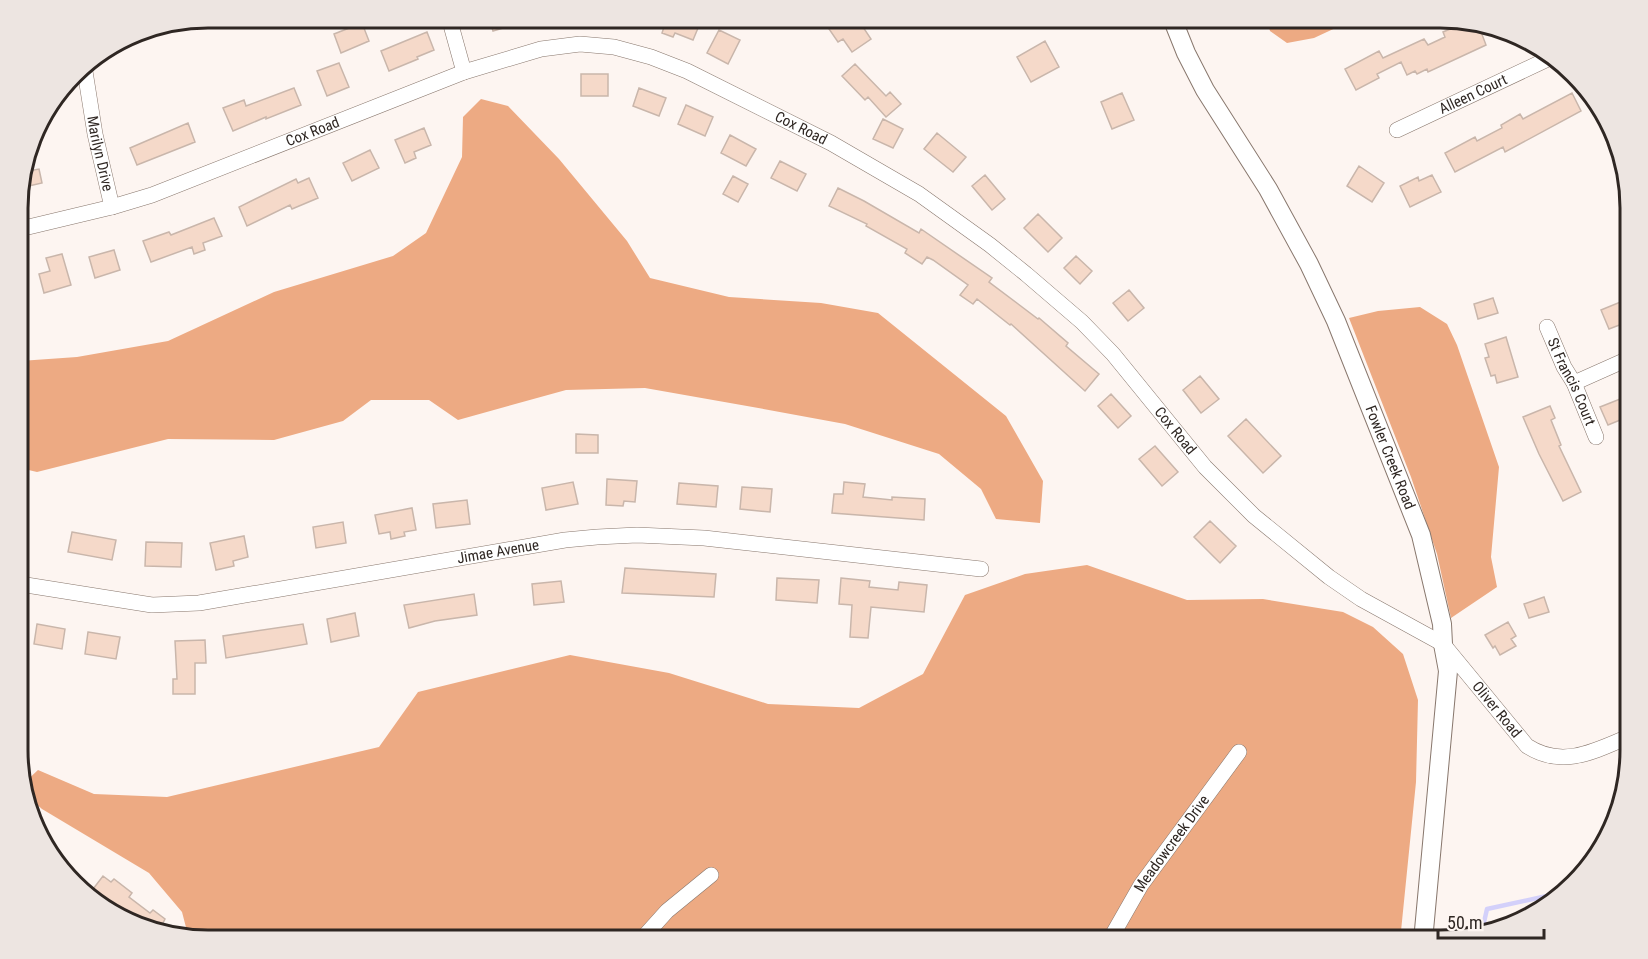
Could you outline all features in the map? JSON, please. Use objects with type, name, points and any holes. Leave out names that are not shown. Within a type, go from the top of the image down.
[{"type":"main road","name":"Fowler Creek Road","points":[[1176,28],[1204,90],[1268,189],[1309,264],[1336,321],[1421,535],[1442,624],[1448,671],[1425,930]]},
{"type":"street","points":[[452,28],[464,72]]},
{"type":"street","name":"Cox Road","points":[[28,227],[112,207],[186,183],[464,72],[541,49],[580,44],[614,47],[633,52],[687,71],[831,143],[919,194],[990,245],[1082,322],[1113,354],[1205,467],[1254,516],[1350,592],[1443,644]]},
{"type":"street","name":"Alleen Court","points":[[1397,130],[1542,62]]},
{"type":"street","name":"Marilyn Drive","points":[[86,77],[95,134],[112,207]]},
{"type":"street","name":"St Francis Court","points":[[1548,327],[1564,367],[1574,382],[1596,437]]},
{"type":"street","points":[[1574,382],[1619,363]]},
{"type":"street","name":"Jimae Avenue","points":[[28,585],[152,605],[199,603],[565,540],[637,536],[704,538],[981,569]]},
{"type":"street","name":"Oliver Road","points":[[1443,644],[1508,725],[1527,746],[1538,753],[1552,757],[1572,757],[1619,741]]},
{"type":"street","name":"Meadowcreek Drive","points":[[1114,930],[1141,885],[1239,752]]},
{"type":"street","points":[[650,930],[668,911],[711,875]]},
{"type":"shaded area","points":[[1269,28],[1336,28],[1314,38],[1287,43]]},
{"type":"shaded area","points":[[481,99],[508,106],[559,159],[627,241],[650,278],[729,297],[821,303],[878,313],[1006,416],[1043,481],[1040,523],[996,519],[981,489],[939,454],[845,424],[645,388],[566,390],[458,420],[429,400],[371,400],[343,421],[274,440],[168,439],[37,472],[28,470],[28,360],[77,357],[168,341],[274,292],[393,256],[426,233],[462,157],[463,117]]},
{"type":"shaded area","points":[[1420,307],[1447,324],[1457,345],[1499,467],[1491,557],[1497,587],[1451,618],[1437,554],[1411,477],[1349,318],[1378,311]]},
{"type":"shaded area","points":[[1087,565],[1187,600],[1263,599],[1343,612],[1373,627],[1403,654],[1418,700],[1416,782],[1401,930],[186,929],[182,912],[149,873],[38,805],[31,777],[38,770],[94,794],[167,797],[379,747],[418,692],[570,655],[669,673],[768,704],[859,708],[923,674],[965,595],[1025,574]]},
{"type":"building","points":[[349,28],[364,28],[369,41],[341,53],[334,34]]},
{"type":"building","points":[[664,28],[698,28],[693,40],[675,33],[673,37],[662,33]]},
{"type":"building","points":[[864,28],[871,39],[852,52],[843,39],[838,42],[829,29]]},
{"type":"building","points":[[1450,29],[1482,34],[1486,45],[1428,72],[1427,69],[1417,74],[1415,71],[1407,75],[1401,62],[1377,74],[1379,78],[1356,90],[1345,69],[1379,51],[1383,58],[1424,39],[1428,45],[1445,37],[1443,32]]},
{"type":"building","points":[[719,30],[740,40],[728,64],[707,53]]},
{"type":"building","points":[[427,32],[434,50],[389,71],[381,51]]},
{"type":"building","points":[[1045,41],[1059,67],[1031,82],[1017,57]]},
{"type":"building","points":[[339,63],[349,87],[327,96],[317,71]]},
{"type":"building","points":[[855,64],[886,96],[890,92],[901,104],[886,117],[868,97],[865,100],[842,76]]},
{"type":"building","points":[[581,74],[608,74],[608,96],[581,96]]},
{"type":"building","points":[[294,88],[301,105],[233,131],[223,108],[244,100],[246,106]]},
{"type":"building","points":[[639,88],[666,98],[659,116],[633,106]]},
{"type":"building","points":[[1122,93],[1134,120],[1112,129],[1101,102]]},
{"type":"building","points":[[1572,93],[1581,111],[1505,152],[1503,147],[1455,172],[1445,153],[1475,137],[1477,141],[1502,128],[1501,125],[1520,114],[1523,119]]},
{"type":"building","points":[[686,105],[713,117],[705,136],[678,124]]},
{"type":"building","points":[[883,119],[903,129],[893,148],[873,139]]},
{"type":"building","points":[[188,123],[195,142],[137,165],[130,148]]},
{"type":"building","points":[[424,128],[431,145],[414,152],[416,158],[405,163],[395,140]]},
{"type":"building","points":[[937,133],[966,157],[953,172],[924,149]]},
{"type":"building","points":[[730,135],[756,149],[746,166],[721,153]]},
{"type":"building","points":[[370,150],[379,168],[352,181],[343,163]]},
{"type":"building","points":[[780,161],[806,174],[797,191],[771,178]]},
{"type":"building","points":[[1359,166],[1384,183],[1372,202],[1347,186]]},
{"type":"building","points":[[39,169],[42,183],[30,186],[30,185],[33,170]]},
{"type":"building","points":[[985,175],[1005,199],[992,210],[972,186]]},
{"type":"building","points":[[1432,175],[1441,192],[1410,207],[1400,186],[1418,177],[1419,181]]},
{"type":"building","points":[[733,176],[748,184],[738,202],[723,194]]},
{"type":"building","points":[[309,178],[318,198],[292,209],[290,205],[247,226],[239,207],[296,179],[298,183]]},
{"type":"building","points":[[838,188],[919,233],[921,229],[992,278],[989,282],[1039,318],[1068,343],[1066,346],[1099,374],[1085,391],[1011,324],[977,299],[973,304],[960,295],[968,285],[927,257],[922,264],[905,253],[907,249],[866,226],[867,224],[829,206]]},
{"type":"building","points":[[1038,214],[1062,238],[1048,252],[1024,228]]},
{"type":"building","points":[[214,218],[222,236],[203,243],[205,250],[194,254],[192,247],[151,262],[143,241],[169,232],[171,235]]},
{"type":"building","points":[[114,250],[120,270],[95,278],[89,257]]},
{"type":"building","points":[[62,254],[71,285],[44,293],[39,274],[50,271],[46,258]]},
{"type":"building","points":[[1076,256],[1092,271],[1080,284],[1064,268]]},
{"type":"building","points":[[1129,290],[1144,308],[1128,321],[1113,303]]},
{"type":"building","points":[[1493,298],[1498,313],[1478,319],[1474,304]]},
{"type":"building","points":[[1619,303],[1619,325],[1609,329],[1601,310]]},
{"type":"building","points":[[1506,337],[1518,377],[1497,383],[1495,375],[1491,376],[1485,358],[1489,357],[1485,344]]},
{"type":"building","points":[[1200,376],[1219,399],[1201,413],[1183,390]]},
{"type":"building","points":[[1111,394],[1131,416],[1118,428],[1098,406]]},
{"type":"building","points":[[1619,399],[1619,420],[1608,425],[1600,407]]},
{"type":"building","points":[[1550,406],[1555,418],[1551,420],[1561,445],[1559,446],[1581,492],[1563,501],[1523,417]]},
{"type":"building","points":[[1246,419],[1281,456],[1263,473],[1228,436]]},
{"type":"building","points":[[576,434],[598,435],[598,453],[576,453]]},
{"type":"building","points":[[1155,446],[1178,472],[1162,486],[1139,459]]},
{"type":"building","points":[[607,479],[637,481],[635,502],[624,501],[623,506],[606,505]]},
{"type":"building","points":[[573,482],[578,504],[546,510],[542,488]]},
{"type":"building","points":[[844,482],[865,484],[863,497],[892,500],[892,497],[925,499],[924,520],[832,513],[834,494],[843,494]]},
{"type":"building","points":[[679,483],[718,486],[716,507],[677,504]]},
{"type":"building","points":[[742,487],[772,489],[770,512],[740,509]]},
{"type":"building","points":[[467,500],[470,524],[436,528],[433,504]]},
{"type":"building","points":[[412,508],[416,530],[404,532],[405,536],[391,539],[390,532],[379,534],[375,515]]},
{"type":"building","points":[[1210,521],[1236,546],[1220,563],[1194,537]]},
{"type":"building","points":[[343,522],[346,543],[316,548],[313,527]]},
{"type":"building","points":[[72,532],[116,540],[112,560],[68,552]]},
{"type":"building","points":[[244,536],[248,557],[233,561],[234,566],[216,570],[210,543]]},
{"type":"building","points":[[146,542],[182,543],[181,567],[145,566]]},
{"type":"building","points":[[625,568],[716,574],[714,597],[622,593]]},
{"type":"building","points":[[777,578],[819,580],[817,603],[776,600]]},
{"type":"building","points":[[841,578],[870,581],[869,587],[898,590],[899,582],[927,585],[924,612],[871,607],[868,638],[850,637],[852,605],[839,604]]},
{"type":"building","points":[[561,581],[564,602],[534,605],[532,584]]},
{"type":"building","points":[[474,594],[477,615],[435,621],[409,628],[404,605]]},
{"type":"building","points":[[1544,597],[1549,612],[1529,618],[1524,604]]},
{"type":"building","points":[[355,613],[359,636],[331,642],[327,619]]},
{"type":"building","points":[[1508,622],[1516,636],[1511,639],[1516,646],[1500,655],[1485,635]]},
{"type":"building","points":[[37,624],[65,629],[62,649],[34,644]]},
{"type":"building","points":[[303,624],[307,644],[226,658],[223,636]]},
{"type":"building","points":[[88,632],[120,637],[116,659],[85,654]]},
{"type":"building","points":[[205,640],[206,663],[195,663],[195,694],[173,694],[173,679],[177,679],[175,641]]},
{"type":"building","points":[[103,876],[111,882],[114,879],[132,893],[129,897],[150,913],[153,910],[165,919],[163,923],[165,925],[140,917],[94,888]]},
{"type":"waterway","points":[[1483,925],[1487,909],[1543,897]]}]
